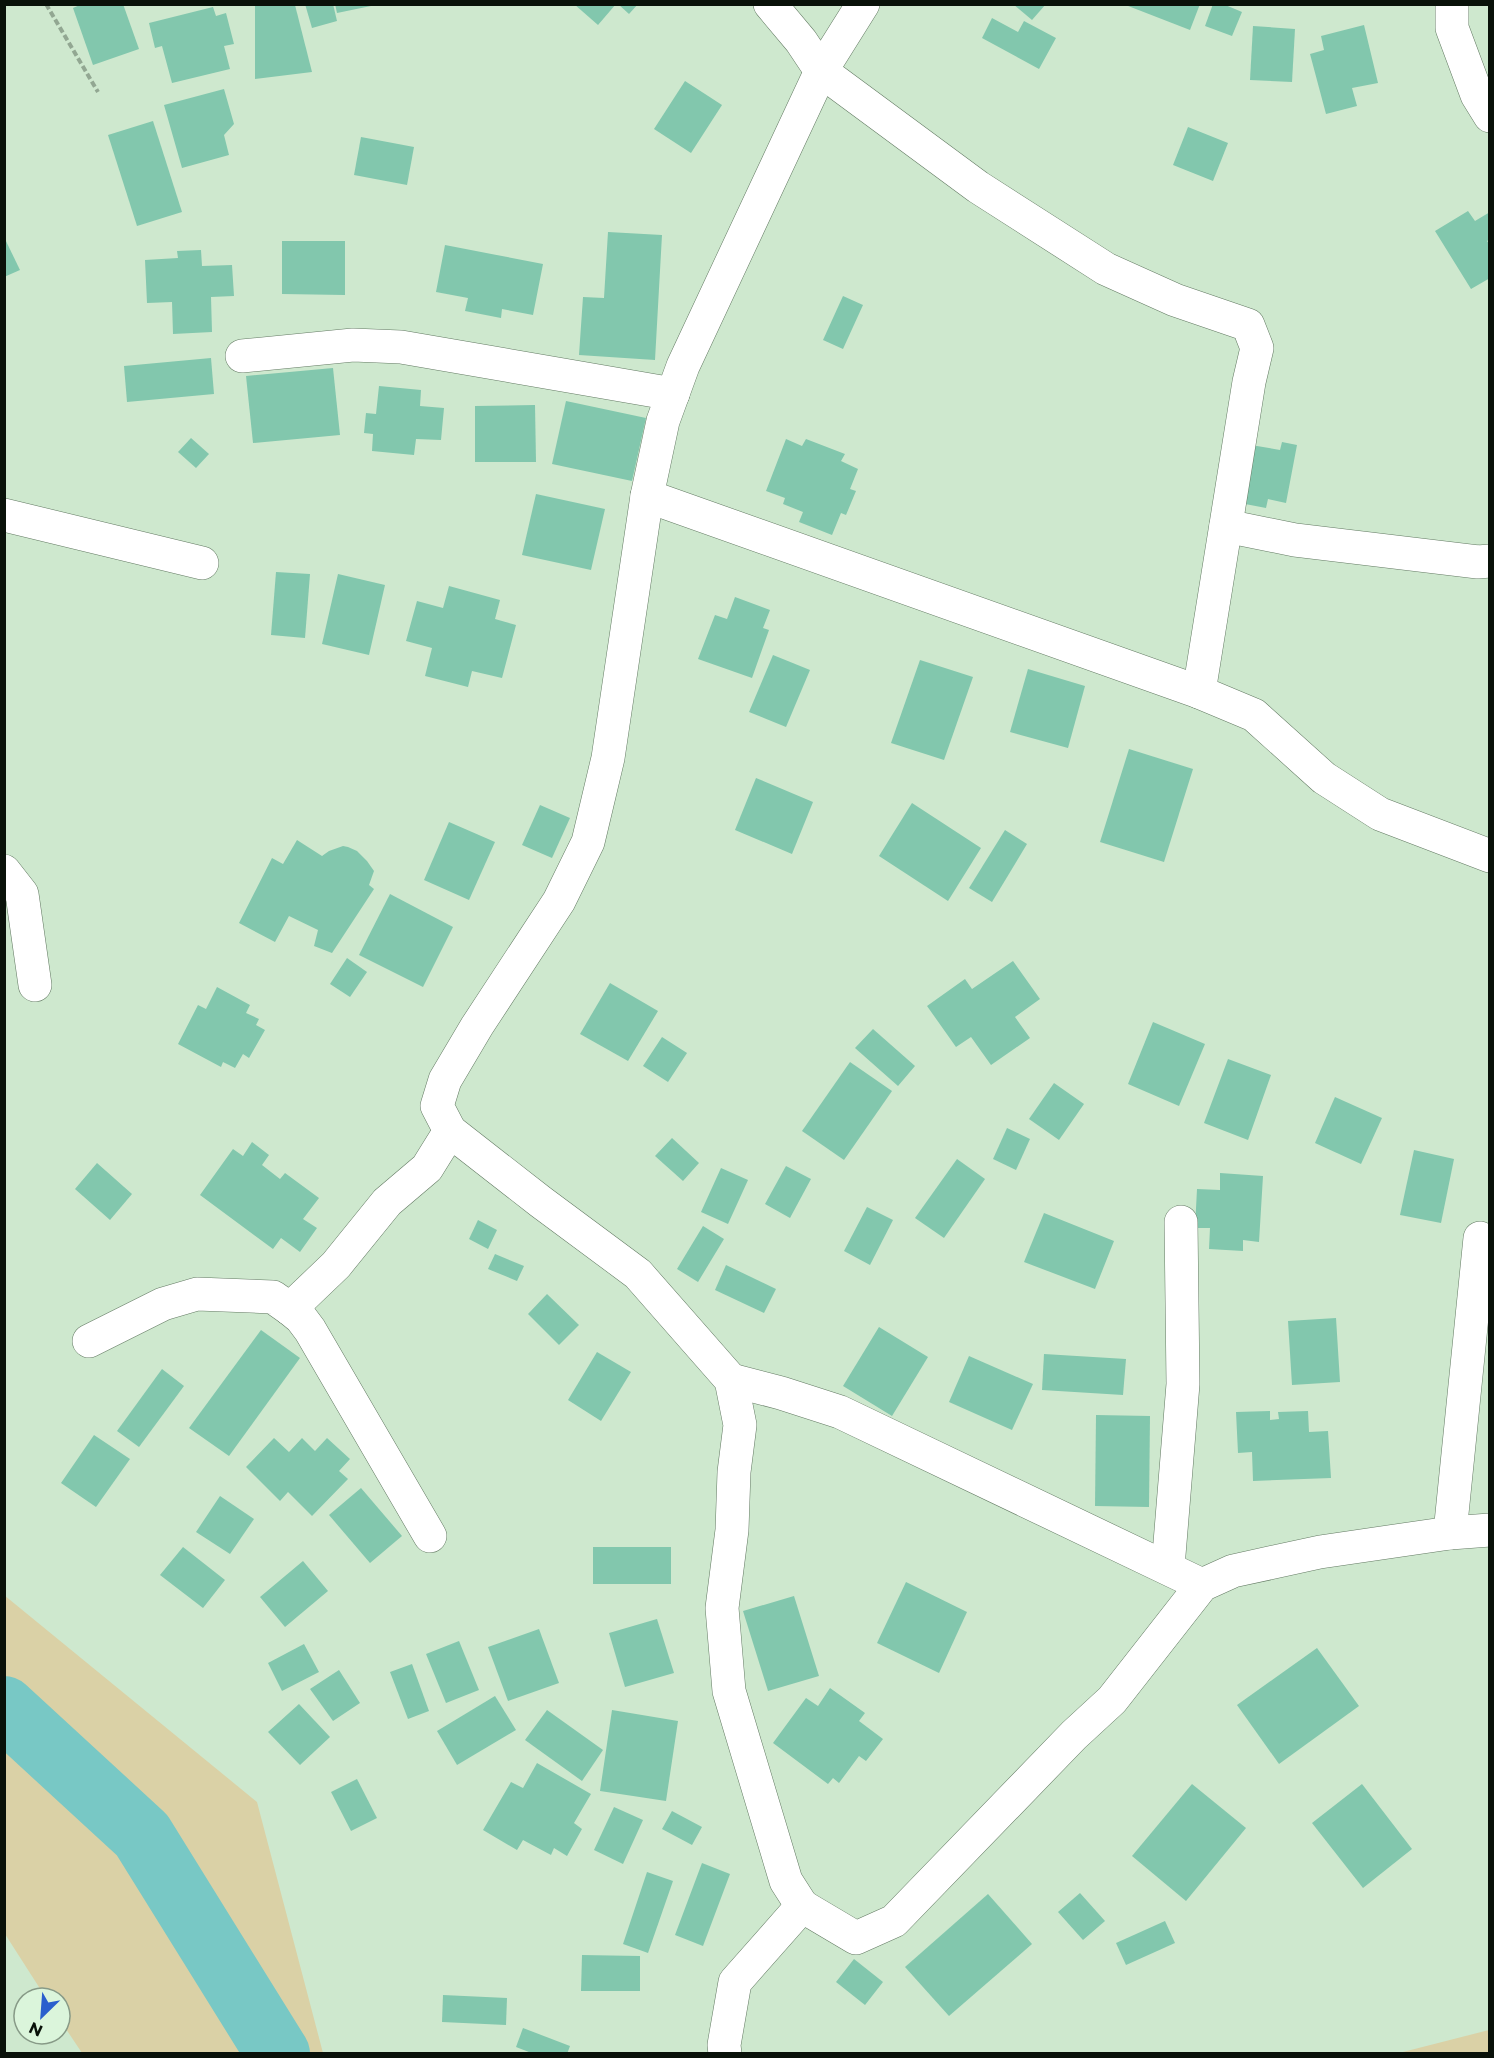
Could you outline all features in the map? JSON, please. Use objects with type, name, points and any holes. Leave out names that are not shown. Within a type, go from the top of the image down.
[{"type":"street","points":[[770,4],[801,41],[821,71],[978,187],[1106,269],[1175,300],[1248,325],[1257,348],[1249,382],[1199,692]]},
{"type":"street","points":[[863,4],[821,71],[683,366],[663,422],[647,496],[608,758],[588,842],[559,901],[477,1026],[445,1080],[437,1106],[450,1131],[638,1274],[731,1380],[740,1425],[734,1472],[732,1530],[722,1608],[729,1692],[786,1881],[802,1906],[856,1938],[894,1922],[1074,1734],[1112,1700],[1202,1585],[1233,1571],[1320,1552],[1450,1533],[1490,1530]]},
{"type":"street","points":[[1452,4],[1452,28],[1477,95],[1490,116]]},
{"type":"street","points":[[242,356],[353,345],[401,347],[673,394]]},
{"type":"street","points":[[647,496],[1199,692],[1254,715],[1324,778],[1380,814],[1490,856]]},
{"type":"street","points":[[4,515],[202,563]]},
{"type":"street","points":[[1226,526],[1295,540],[1478,562],[1490,561]]},
{"type":"street","points":[[4,871],[22,894],[35,985]]},
{"type":"street","points":[[290,1309],[336,1265],[387,1202],[427,1168],[450,1131]]},
{"type":"street","points":[[1168,1567],[1183,1384],[1180,1222]]},
{"type":"street","points":[[1450,1533],[1480,1238]]},
{"type":"street","points":[[89,1341],[163,1304],[197,1294],[273,1297],[301,1318],[310,1330],[430,1536]]},
{"type":"street","points":[[731,1380],[840,1412],[1202,1585]]},
{"type":"street","points":[[725,2054],[724,2045],[735,1982],[802,1906]]},
{"type":"path","points":[[46,4],[98,92]]},
{"type":"shaded area","points":[[4,1595],[257,1802],[323,2053],[82,2053],[72,2038],[72,1986],[38,1986],[5,1934]]},
{"type":"shaded area","points":[[1489,2030],[1489,2053],[1399,2053]]},
{"type":"building","points":[[82,4],[123,4],[139,49],[93,65],[73,8]]},
{"type":"building","points":[[255,4],[295,5],[312,72],[255,79]]},
{"type":"building","points":[[305,4],[333,4],[337,21],[312,28]]},
{"type":"building","points":[[335,4],[370,4],[371,6],[337,13]]},
{"type":"building","points":[[574,4],[616,4],[598,25]]},
{"type":"building","points":[[618,4],[638,4],[629,14]]},
{"type":"building","points":[[1013,4],[1046,4],[1032,20]]},
{"type":"building","points":[[1123,4],[1200,4],[1190,30]]},
{"type":"building","points":[[1213,4],[1223,4],[1242,12],[1232,36],[1205,26]]},
{"type":"building","points":[[213,7],[216,16],[226,13],[234,44],[224,46],[230,69],[172,83],[162,46],[155,48],[149,23]]},
{"type":"building","points":[[992,18],[1018,32],[1024,21],[1056,38],[1039,69],[982,38]]},
{"type":"building","points":[[1364,25],[1378,83],[1352,88],[1357,106],[1326,114],[1310,54],[1324,50],[1321,36]]},
{"type":"building","points":[[1253,26],[1295,29],[1292,82],[1250,80]]},
{"type":"building","points":[[685,81],[722,105],[691,153],[654,129]]},
{"type":"building","points":[[224,89],[234,124],[224,135],[229,155],[182,168],[164,105]]},
{"type":"building","points":[[153,121],[182,212],[137,226],[108,135]]},
{"type":"building","points":[[1188,127],[1228,143],[1213,181],[1173,165]]},
{"type":"building","points":[[361,137],[414,147],[407,185],[354,175]]},
{"type":"building","points":[[1468,211],[1475,221],[1490,212],[1490,239],[1487,241],[1490,245],[1490,278],[1471,289],[1435,231]]},
{"type":"building","points":[[608,232],[662,235],[655,360],[579,355],[583,297],[604,298]]},
{"type":"building","points":[[4,237],[20,270],[4,277]]},
{"type":"building","points":[[282,241],[345,241],[345,295],[282,294]]},
{"type":"building","points":[[445,245],[543,264],[533,315],[502,309],[501,318],[465,311],[468,298],[436,292]]},
{"type":"building","points":[[201,250],[202,266],[232,265],[234,296],[211,297],[212,332],[173,334],[172,302],[147,303],[145,260],[178,258],[177,251]]},
{"type":"building","points":[[843,296],[863,305],[843,349],[823,340]]},
{"type":"building","points":[[211,358],[214,394],[127,402],[124,366]]},
{"type":"building","points":[[333,368],[340,435],[253,443],[246,376]]},
{"type":"building","points":[[379,386],[421,390],[420,406],[444,408],[441,440],[416,439],[414,455],[372,451],[373,434],[364,433],[366,413],[376,414]]},
{"type":"building","points":[[566,401],[646,418],[632,481],[552,464]]},
{"type":"building","points":[[535,405],[536,462],[475,462],[475,406]]},
{"type":"building","points":[[191,438],[209,454],[196,468],[178,452]]},
{"type":"building","points":[[786,439],[802,446],[806,439],[845,454],[841,461],[858,469],[850,489],[856,491],[846,515],[841,513],[832,535],[799,522],[803,512],[783,504],[785,498],[766,491]]},
{"type":"building","points":[[1282,442],[1297,445],[1286,503],[1268,499],[1266,508],[1240,503],[1251,445],[1280,450]]},
{"type":"building","points":[[536,494],[605,509],[591,570],[522,555]]},
{"type":"building","points":[[276,572],[310,574],[305,638],[271,635]]},
{"type":"building","points":[[338,574],[385,585],[369,655],[322,644]]},
{"type":"building","points":[[449,586],[500,600],[495,619],[516,625],[502,678],[472,671],[468,687],[425,676],[432,648],[406,641],[417,601],[443,608]]},
{"type":"building","points":[[735,597],[770,610],[763,628],[769,630],[752,678],[698,659],[715,615],[727,619]]},
{"type":"building","points":[[773,655],[810,670],[786,727],[749,712]]},
{"type":"building","points":[[920,660],[973,677],[944,760],[891,743]]},
{"type":"building","points":[[1028,669],[1085,686],[1068,748],[1010,732]]},
{"type":"building","points":[[1129,749],[1193,769],[1164,862],[1100,842]]},
{"type":"building","points":[[756,778],[813,802],[792,854],[735,830]]},
{"type":"building","points":[[912,803],[981,848],[948,901],[879,856]]},
{"type":"building","points":[[540,805],[570,818],[552,858],[522,845]]},
{"type":"building","points":[[449,822],[495,842],[469,900],[424,880]]},
{"type":"building","points":[[1005,830],[1027,844],[992,902],[969,888]]},
{"type":"building","points":[[297,840],[322,856],[343,846],[348,847],[357,851],[374,871],[369,885],[374,889],[332,953],[314,946],[318,930],[289,916],[275,942],[239,923],[272,858],[283,864]]},
{"type":"building","points":[[390,894],[453,927],[423,987],[359,955]]},
{"type":"building","points":[[347,958],[367,972],[350,997],[330,984]]},
{"type":"building","points":[[1013,961],[1040,999],[1015,1017],[1030,1038],[991,1065],[971,1037],[956,1047],[927,1006],[965,979],[972,989]]},
{"type":"building","points":[[610,983],[658,1011],[628,1061],[580,1034]]},
{"type":"building","points":[[217,987],[250,1005],[246,1013],[259,1019],[256,1025],[265,1030],[249,1058],[243,1054],[235,1068],[223,1062],[221,1067],[178,1044],[198,1005],[206,1009]]},
{"type":"building","points":[[1153,1022],[1205,1044],[1179,1106],[1128,1084]]},
{"type":"building","points":[[873,1029],[915,1066],[898,1086],[855,1048]]},
{"type":"building","points":[[662,1037],[687,1053],[668,1082],[643,1066]]},
{"type":"building","points":[[1228,1059],[1271,1075],[1248,1140],[1204,1123]]},
{"type":"building","points":[[850,1062],[892,1091],[844,1160],[802,1131]]},
{"type":"building","points":[[1054,1083],[1084,1104],[1059,1140],[1029,1119]]},
{"type":"building","points":[[1335,1097],[1382,1118],[1361,1164],[1315,1143]]},
{"type":"building","points":[[1007,1128],[1030,1139],[1016,1170],[993,1159]]},
{"type":"building","points":[[672,1138],[699,1163],[683,1181],[655,1156]]},
{"type":"building","points":[[252,1142],[269,1155],[262,1165],[280,1179],[285,1173],[319,1198],[303,1219],[317,1228],[300,1252],[281,1238],[273,1249],[200,1195],[233,1149],[243,1156]]},
{"type":"building","points":[[1414,1150],[1454,1159],[1441,1223],[1400,1215]]},
{"type":"building","points":[[957,1159],[985,1179],[944,1238],[915,1218]]},
{"type":"building","points":[[97,1163],[132,1194],[110,1220],[75,1189]]},
{"type":"building","points":[[786,1166],[811,1179],[790,1218],[765,1204]]},
{"type":"building","points":[[721,1168],[748,1180],[728,1224],[701,1212]]},
{"type":"building","points":[[1220,1173],[1263,1176],[1259,1242],[1243,1240],[1243,1251],[1209,1249],[1210,1228],[1195,1228],[1197,1189],[1220,1190]]},
{"type":"building","points":[[867,1207],[893,1220],[870,1265],[844,1251]]},
{"type":"building","points":[[1044,1213],[1114,1241],[1095,1289],[1024,1262]]},
{"type":"building","points":[[478,1220],[497,1230],[488,1249],[469,1239]]},
{"type":"building","points":[[703,1226],[724,1239],[698,1282],[677,1269]]},
{"type":"building","points":[[495,1254],[524,1266],[517,1281],[488,1269]]},
{"type":"building","points":[[726,1265],[776,1289],[764,1313],[715,1290]]},
{"type":"building","points":[[547,1294],[579,1325],[559,1345],[528,1314]]},
{"type":"building","points":[[1336,1318],[1340,1382],[1292,1385],[1288,1321]]},
{"type":"building","points":[[879,1327],[928,1357],[892,1416],[843,1386]]},
{"type":"building","points":[[261,1330],[300,1358],[229,1456],[189,1428]]},
{"type":"building","points":[[597,1352],[631,1372],[601,1421],[568,1400]]},
{"type":"building","points":[[1044,1354],[1126,1359],[1123,1395],[1042,1390]]},
{"type":"building","points":[[969,1356],[1033,1384],[1012,1430],[949,1402]]},
{"type":"building","points":[[162,1369],[184,1386],[139,1447],[117,1431]]},
{"type":"building","points":[[1270,1411],[1270,1420],[1279,1419],[1278,1412],[1308,1411],[1309,1432],[1328,1431],[1331,1478],[1253,1481],[1252,1452],[1238,1453],[1236,1412]]},
{"type":"building","points":[[1096,1415],[1150,1416],[1149,1507],[1095,1506]]},
{"type":"building","points":[[94,1435],[130,1459],[96,1507],[61,1483]]},
{"type":"building","points":[[274,1438],[289,1452],[302,1438],[315,1451],[327,1438],[350,1459],[339,1471],[348,1479],[312,1516],[288,1492],[280,1501],[246,1467]]},
{"type":"building","points":[[361,1488],[402,1536],[370,1563],[329,1515]]},
{"type":"building","points":[[220,1496],[254,1519],[230,1554],[196,1532]]},
{"type":"building","points":[[183,1547],[225,1580],[203,1608],[160,1575]]},
{"type":"building","points":[[593,1547],[671,1547],[671,1584],[593,1584]]},
{"type":"building","points":[[303,1561],[328,1591],[285,1627],[260,1597]]},
{"type":"building","points":[[906,1582],[967,1612],[939,1673],[877,1643]]},
{"type":"building","points":[[794,1596],[819,1676],[768,1691],[743,1611]]},
{"type":"building","points":[[657,1619],[674,1673],[625,1687],[609,1633]]},
{"type":"building","points":[[539,1629],[559,1683],[508,1701],[488,1647]]},
{"type":"building","points":[[459,1641],[479,1690],[446,1703],[426,1654]]},
{"type":"building","points":[[304,1644],[319,1672],[282,1691],[268,1663]]},
{"type":"building","points":[[1317,1648],[1359,1706],[1279,1764],[1237,1705]]},
{"type":"building","points":[[412,1664],[429,1711],[408,1719],[390,1672]]},
{"type":"building","points":[[339,1670],[360,1703],[333,1721],[310,1689]]},
{"type":"building","points":[[830,1688],[865,1713],[859,1721],[883,1739],[866,1761],[859,1756],[839,1783],[833,1778],[828,1784],[773,1743],[806,1698],[818,1706]]},
{"type":"building","points":[[495,1696],[516,1730],[457,1765],[437,1731]]},
{"type":"building","points":[[299,1704],[330,1737],[300,1765],[268,1732]]},
{"type":"building","points":[[547,1710],[603,1750],[582,1781],[525,1740]]},
{"type":"building","points":[[612,1710],[678,1721],[666,1801],[600,1791]]},
{"type":"building","points":[[537,1763],[591,1794],[574,1823],[582,1829],[567,1856],[554,1848],[551,1855],[523,1840],[517,1850],[483,1830],[511,1782],[523,1788]]},
{"type":"building","points":[[357,1779],[377,1818],[351,1831],[331,1792]]},
{"type":"building","points":[[1192,1784],[1246,1828],[1186,1901],[1132,1856]]},
{"type":"building","points":[[1362,1784],[1412,1849],[1363,1888],[1312,1823]]},
{"type":"building","points":[[614,1807],[643,1820],[623,1864],[594,1850]]},
{"type":"building","points":[[672,1811],[702,1827],[692,1845],[662,1829]]},
{"type":"building","points":[[702,1863],[730,1874],[703,1946],[675,1935]]},
{"type":"building","points":[[647,1872],[673,1881],[648,1953],[623,1944]]},
{"type":"building","points":[[1080,1893],[1105,1921],[1083,1940],[1058,1912]]},
{"type":"building","points":[[988,1894],[1032,1944],[949,2016],[905,1967]]},
{"type":"building","points":[[1165,1921],[1175,1943],[1126,1965],[1116,1943]]},
{"type":"building","points":[[582,1955],[640,1956],[640,1991],[581,1991]]},
{"type":"building","points":[[854,1959],[883,1982],[865,2005],[836,1982]]},
{"type":"building","points":[[443,1995],[507,1998],[506,2025],[442,2022]]},
{"type":"building","points":[[523,2028],[570,2046],[567,2054],[534,2054],[516,2047]]},
{"type":"waterway","points":[[4,1708],[142,1835],[278,2054]]}]
